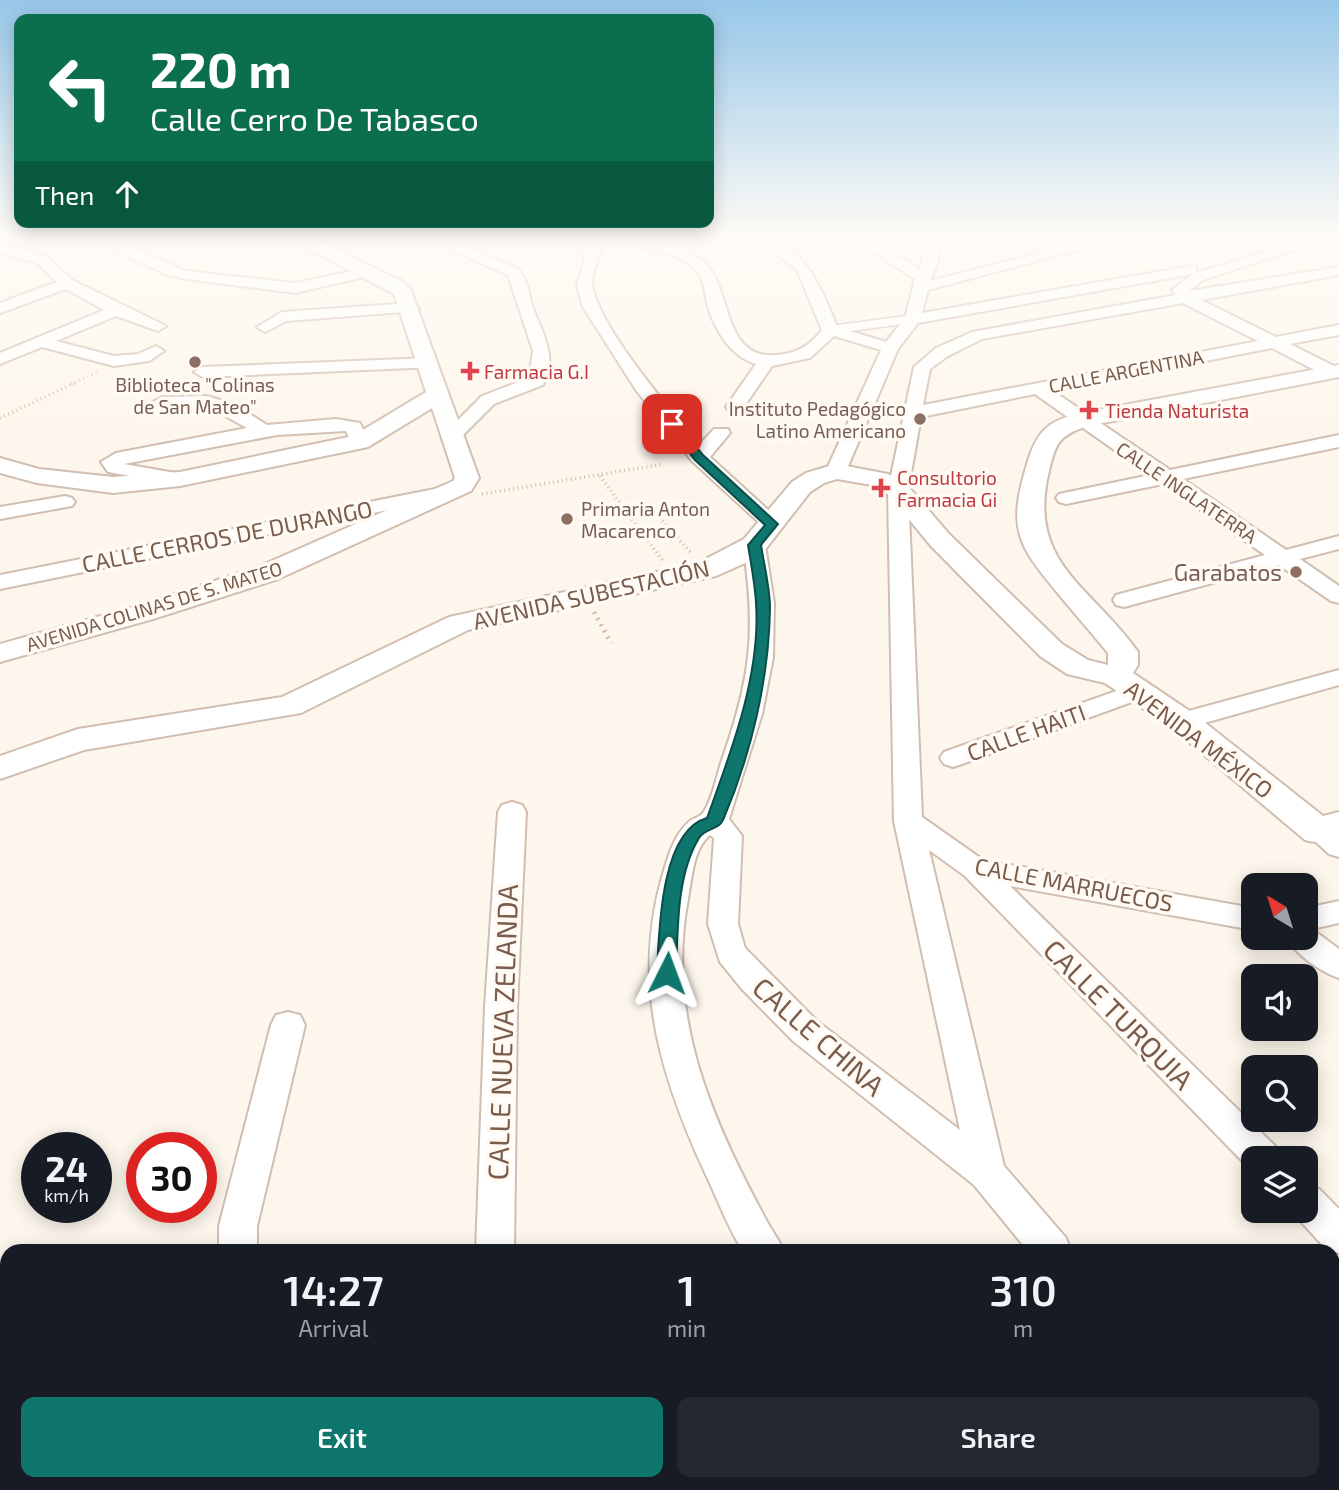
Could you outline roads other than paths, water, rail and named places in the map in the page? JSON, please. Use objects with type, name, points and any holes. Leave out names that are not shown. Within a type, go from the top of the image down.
[{"type":"street","points":[[106,305],[158,326]]},
{"type":"street","points":[[409,305],[467,478],[463,493]]},
{"type":"street","points":[[453,433],[488,400],[537,381],[540,338],[524,305]]},
{"type":"street","points":[[590,305],[645,390],[763,534],[763,605],[759,669],[733,768],[714,821],[693,832],[683,854],[670,908],[666,995],[683,1081],[750,1229],[760,1244]]},
{"type":"street","points":[[715,305],[740,351],[765,363],[810,352],[822,343],[830,330]]},
{"type":"street","points":[[820,305],[830,330]]},
{"type":"street","points":[[917,305],[913,319],[890,348],[836,471],[855,472],[879,479],[898,491],[940,540],[1051,650],[1077,667],[1127,683]]},
{"type":"street","points":[[830,330],[994,305]]},
{"type":"street","points":[[1040,305],[942,352],[922,367],[898,491],[908,821],[987,1173],[1046,1244]]},
{"type":"street","points":[[978,335],[1154,305]]},
{"type":"street","points":[[1197,305],[1271,343],[1335,371]]},
{"type":"street","points":[[265,327],[282,317],[411,308]]},
{"type":"street","points":[[0,359],[116,310]]},
{"type":"street","points":[[830,330],[890,348]]},
{"type":"street","name":"CALLE ARGENTINA","points":[[912,413],[1339,330]]},
{"type":"street","points":[[41,342],[124,363],[156,351]]},
{"type":"street","points":[[203,372],[429,363]]},
{"type":"street","points":[[734,407],[765,363]]},
{"type":"street","name":"AVENIDA MÉXICO","points":[[1332,834],[1127,683],[1122,652],[1039,553],[1028,521],[1045,442],[1059,428],[1082,420],[1335,371]]},
{"type":"street","name":"CALLE INGLATERRA","points":[[1037,388],[1339,596]]},
{"type":"street","points":[[0,465],[37,475],[113,485],[180,479],[360,442],[438,395]]},
{"type":"street","points":[[162,402],[207,399],[236,411],[264,432]]},
{"type":"street","points":[[180,479],[115,468],[111,462],[123,457],[264,432],[345,424],[352,427],[360,442]]},
{"type":"street","points":[[699,457],[721,433]]},
{"type":"street","points":[[1066,498],[1339,441]]},
{"type":"street","points":[[1314,446],[1339,461]]},
{"type":"street","name":"AVENIDA SUBESTACIÓN","points":[[0,768],[78,740],[290,706],[459,623],[677,579],[706,570],[742,554],[763,534],[801,488],[815,478],[836,471]]},
{"type":"street","name":"CALLE CERROS DE DURANGO","points":[[0,582],[463,493]]},
{"type":"street","name":"AVENIDA COLINAS DE S. MATEO","points":[[0,653],[143,613],[268,573],[463,493]]},
{"type":"street","points":[[0,513],[65,502]]},
{"type":"street","points":[[1124,600],[1339,542]]},
{"type":"street","points":[[1183,722],[1339,677]]},
{"type":"street","name":"CALLE HAITI","points":[[953,758],[1127,683]]},
{"type":"street","name":"CALLE NUEVA ZELANDA","points":[[495,1244],[500,1007],[512,812]]},
{"type":"street","name":"CALLE CHINA","points":[[714,821],[728,836],[723,924],[731,953],[752,979],[804,1031],[987,1173]]},
{"type":"street","name":"CALLE MARRUECOS","points":[[908,821],[975,869],[1241,917]]},
{"type":"street","name":"CALLE TURQUIA","points":[[975,869],[1251,1146]]},
{"type":"street","points":[[1318,916],[1339,912]]},
{"type":"street","points":[[1318,950],[1339,966]]},
{"type":"street","points":[[238,1244],[238,1226],[288,1025]]},
{"type":"street","points":[[1318,1213],[1339,1235]]},
{"type":"place","name":"Biblioteca \"Colinas de San Mateo\"","points":[[195,362]]},
{"type":"place","name":"Farmacia G.I","points":[[470,371]]},
{"type":"place","name":"Tienda Naturista","points":[[1089,410]]},
{"type":"place","name":"Instituto Pedagógico Latino Americano","points":[[920,419]]},
{"type":"place","name":"Consultorio Farmacia Gi","points":[[881,488]]},
{"type":"place","name":"Primaria Anton Macarenco","points":[[567,519]]},
{"type":"place","name":"Garabatos","points":[[1296,572]]}]
